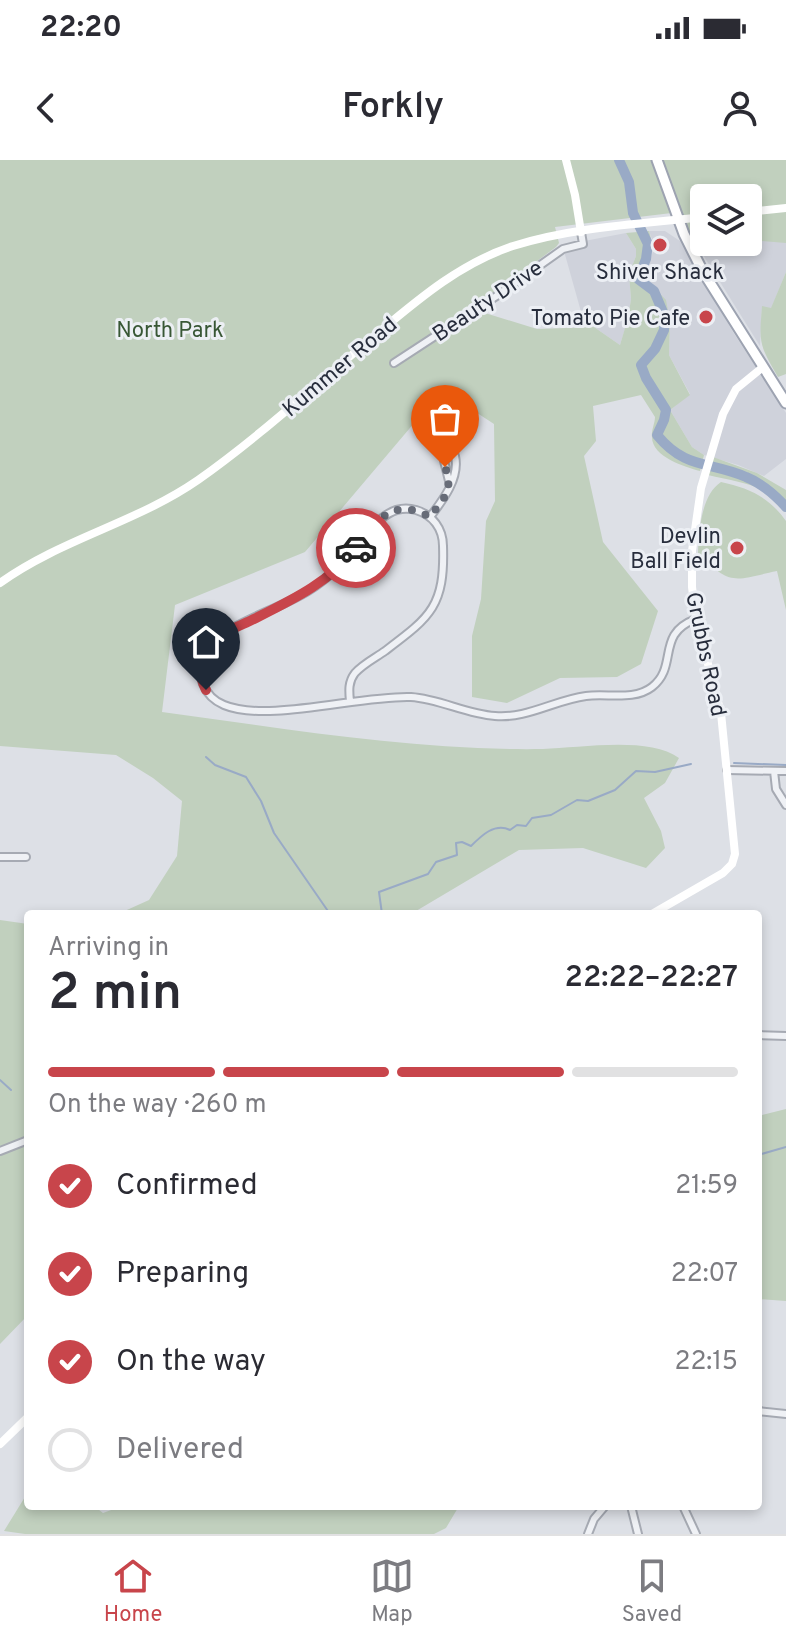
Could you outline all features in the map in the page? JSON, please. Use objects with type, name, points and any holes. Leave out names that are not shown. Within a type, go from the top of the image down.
[{"type":"main road","points":[[657,160],[679,221],[702,270],[786,403]]},
{"type":"street","points":[[566,160],[581,232]]},
{"type":"street","points":[[762,211],[786,208]]},
{"type":"street","name":"Kummer Road","points":[[0,583],[47,554],[145,511],[197,481],[448,278],[512,247],[581,232],[690,219]]},
{"type":"street","name":"Beauty Drive","points":[[394,363],[563,249],[583,244],[581,232]]},
{"type":"street","name":"Grubbs Road","points":[[659,910],[723,873],[734,861],[736,843],[720,707],[696,619],[692,551],[705,472],[731,398],[739,386],[763,367]]},
{"type":"street","points":[[430,517],[450,485]]},
{"type":"street","points":[[350,702],[349,687],[356,672],[422,624],[438,599],[443,538],[438,527],[430,517],[408,509],[386,514],[328,577],[298,597],[220,636],[208,646],[200,673],[206,690],[217,702],[226,706],[269,710],[350,702],[399,697],[419,698],[502,716],[580,696],[635,695],[651,688],[661,678],[674,632],[696,619]]},
{"type":"street","points":[[727,770],[786,771]]},
{"type":"street","points":[[774,771],[776,789],[786,805]]},
{"type":"street","points":[[0,857],[26,857]]},
{"type":"street","points":[[762,1035],[786,1036]]},
{"type":"street","points":[[0,1151],[24,1142]]},
{"type":"street","points":[[762,1411],[786,1414]]},
{"type":"street","points":[[0,1444],[24,1421]]},
{"type":"street","points":[[588,1534],[602,1510]]},
{"type":"street","points":[[632,1510],[638,1534]]},
{"type":"street","points":[[685,1510],[696,1534]]},
{"type":"shaded area","points":[[786,213],[786,272],[771,309],[762,307],[760,346],[704,256],[762,256],[762,216]]},
{"type":"shaded area","points":[[649,231],[665,231],[680,241],[733,332],[786,413],[786,459],[764,476],[704,455],[692,447],[670,410],[690,394],[669,355],[670,322],[658,289],[645,277],[653,251]]},
{"type":"shaded area","points":[[626,233],[636,249],[636,256],[629,274],[631,299],[620,345],[594,327],[585,326],[564,251],[574,247],[574,243]]},
{"type":"green space","name":"North Park","points":[[0,160],[786,160],[786,243],[762,241],[762,184],[690,184],[690,234],[680,212],[555,227],[559,243],[556,247],[472,309],[537,329],[594,327],[620,345],[631,299],[629,274],[636,256],[636,249],[626,233],[649,231],[651,249],[645,278],[666,300],[670,322],[669,355],[690,395],[670,410],[692,447],[704,455],[700,471],[670,460],[657,450],[652,437],[655,417],[641,395],[593,406],[596,441],[584,456],[603,542],[658,611],[641,664],[617,677],[560,678],[507,703],[472,697],[472,636],[481,599],[486,521],[495,501],[494,424],[468,407],[415,422],[305,552],[175,605],[162,712],[400,743],[495,749],[633,745],[666,751],[679,758],[665,783],[644,798],[661,831],[665,848],[646,868],[583,848],[519,850],[418,910],[127,910],[149,900],[177,856],[182,801],[116,755],[0,746]]},
{"type":"green space","points":[[786,272],[786,374],[778,377],[762,343],[762,306],[771,308]]},
{"type":"green space","points":[[713,457],[757,473],[786,490],[786,509],[761,489],[708,475]]},
{"type":"green space","points":[[721,482],[758,495],[786,521],[786,610],[777,571],[734,578],[718,571],[698,553],[705,504]]},
{"type":"green space","points":[[0,920],[24,923],[24,1319],[0,1344]]},
{"type":"green space","points":[[786,1109],[786,1301],[762,1299],[762,1115]]},
{"type":"green space","points":[[24,1498],[24,1510],[99,1510],[103,1513],[111,1510],[457,1510],[446,1528],[434,1534],[25,1534],[4,1531]]},
{"type":"waterway","points":[[619,160],[629,182],[633,213],[648,244],[638,279],[654,291],[665,317],[664,330],[655,349],[641,365],[666,410],[657,435],[688,459],[733,472],[757,483],[786,507]]},
{"type":"waterway","points":[[206,757],[215,765],[246,777],[261,801],[274,833],[327,910]]},
{"type":"waterway","points":[[734,763],[786,765]]},
{"type":"waterway","points":[[381,910],[379,892],[428,874],[436,862],[457,855],[456,843],[471,846],[494,829],[510,830],[517,825],[526,826],[532,818],[551,815],[577,800],[588,801],[615,790],[636,771],[655,772],[691,764]]},
{"type":"waterway","points":[[0,1080],[11,1090]]},
{"type":"waterway","points":[[762,1154],[786,1147]]},
{"type":"way so far","points":[[356,548],[378,520],[391,512],[413,510],[430,517],[449,490],[450,479],[445,467]]},
{"type":"place","name":"Shiver Shack","points":[[660,245]]},
{"type":"place","name":"Tomato Pie Cafe","points":[[706,317]]},
{"type":"place","name":"Devlin Ball Field","points":[[737,548]]},
{"type":"route","points":[[206,690],[200,669],[204,653],[211,643],[314,587],[346,561],[356,548]]}]
